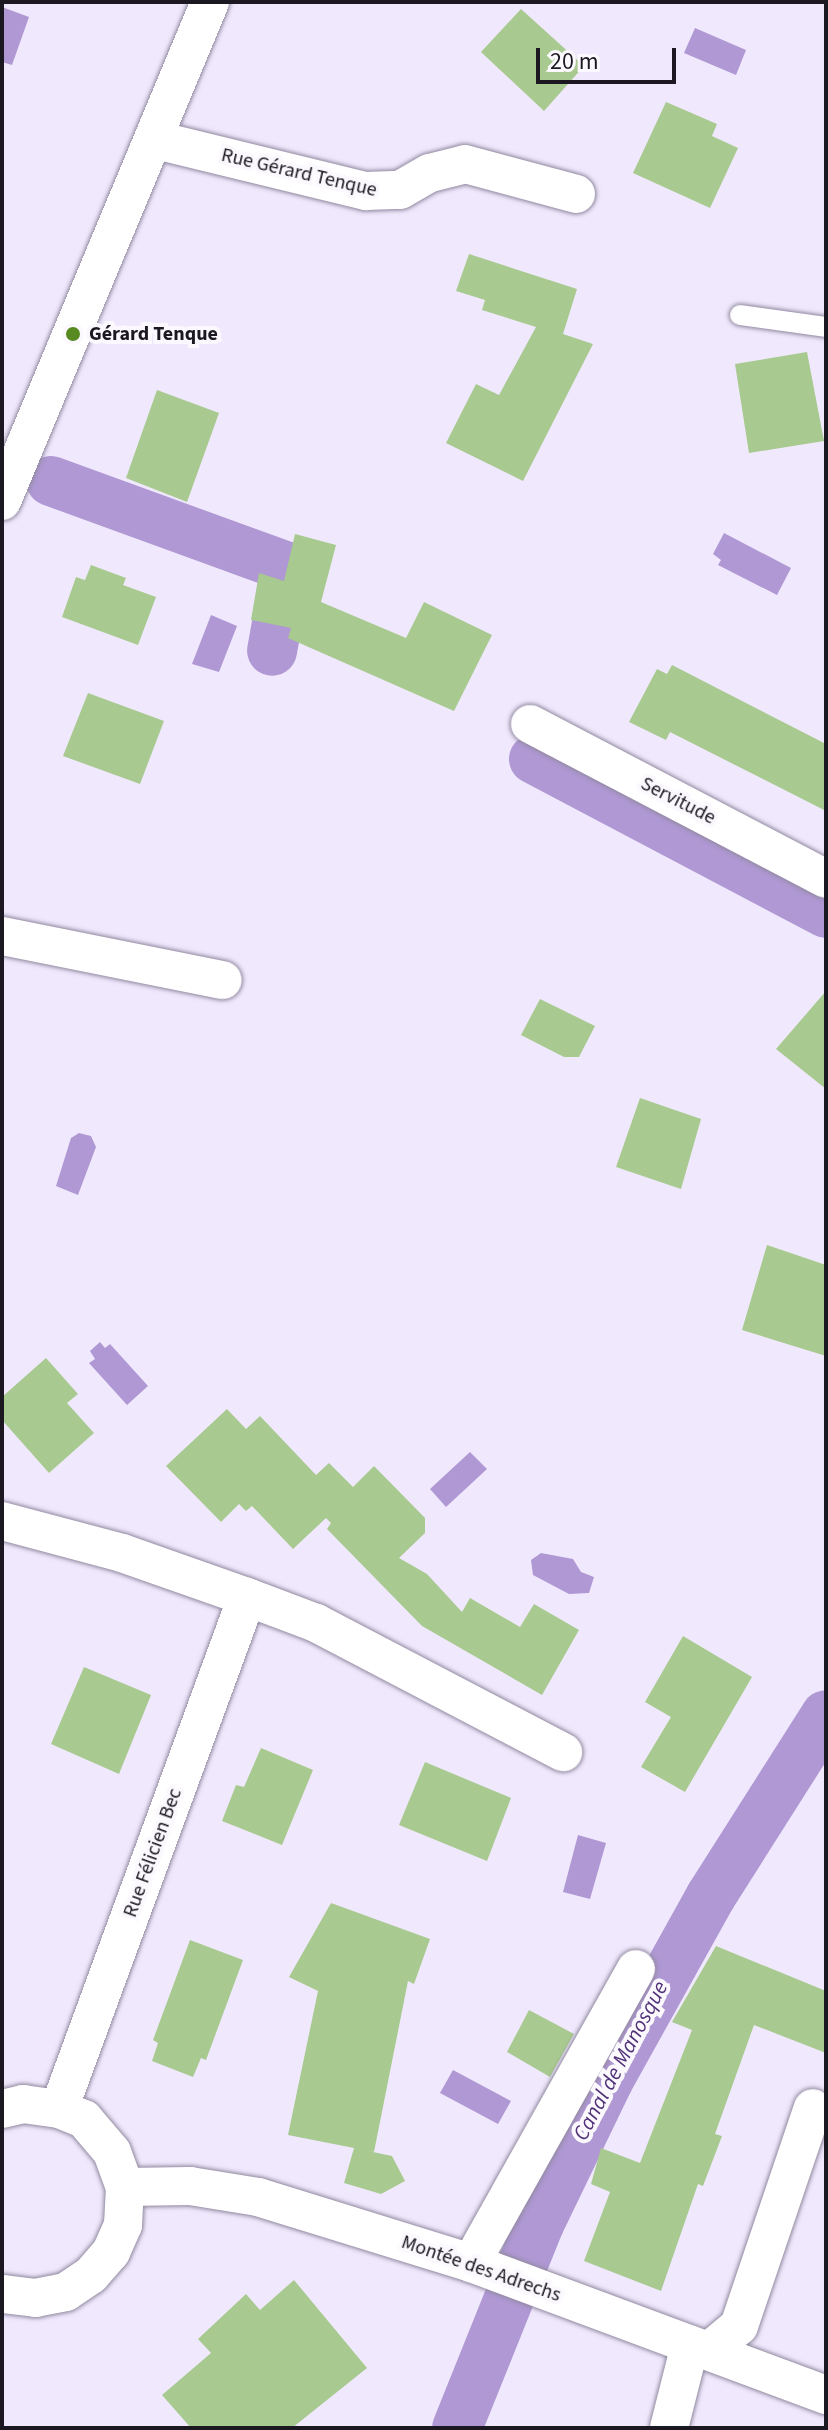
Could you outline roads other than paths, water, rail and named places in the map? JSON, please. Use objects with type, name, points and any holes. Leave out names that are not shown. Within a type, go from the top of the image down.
[{"type":"street","points":[[2,501],[156,140],[210,2]]},
{"type":"street","name":"Rue Gérard Tenque","points":[[156,140],[366,191],[400,190],[430,173],[465,164],[576,194]]},
{"type":"street","name":"Servitude","points":[[530,724],[826,879]]},
{"type":"street","points":[[2,936],[223,980]]},
{"type":"street","points":[[2,1521],[122,1553],[316,1623],[563,1752]]},
{"type":"street","name":"Rue Félicien Bec","points":[[59,2109],[247,1597]]},
{"type":"street","points":[[479,2266],[636,1969]]},
{"type":"street","points":[[2,2109],[23,2104],[59,2109],[84,2119],[112,2152],[125,2187],[123,2225],[111,2252],[91,2275],[66,2292],[36,2298],[2,2294]]},
{"type":"street","points":[[669,2428],[700,2348],[739,2326],[813,2108]]},
{"type":"street","name":"Montée des Adrechs","points":[[125,2187],[225,2189],[479,2266],[826,2395]]},
{"type":"lane","points":[[740,315],[826,327]]},
{"type":"waterway","points":[[51,481],[287,567],[272,651]]},
{"type":"waterway","points":[[534,759],[826,913]]},
{"type":"waterway","name":"Canal de Manosque","points":[[457,2428],[539,2224],[608,2081],[711,1896],[826,1715]]},
{"type":"place","name":"Gérard Tenque","points":[[73,334]]}]
